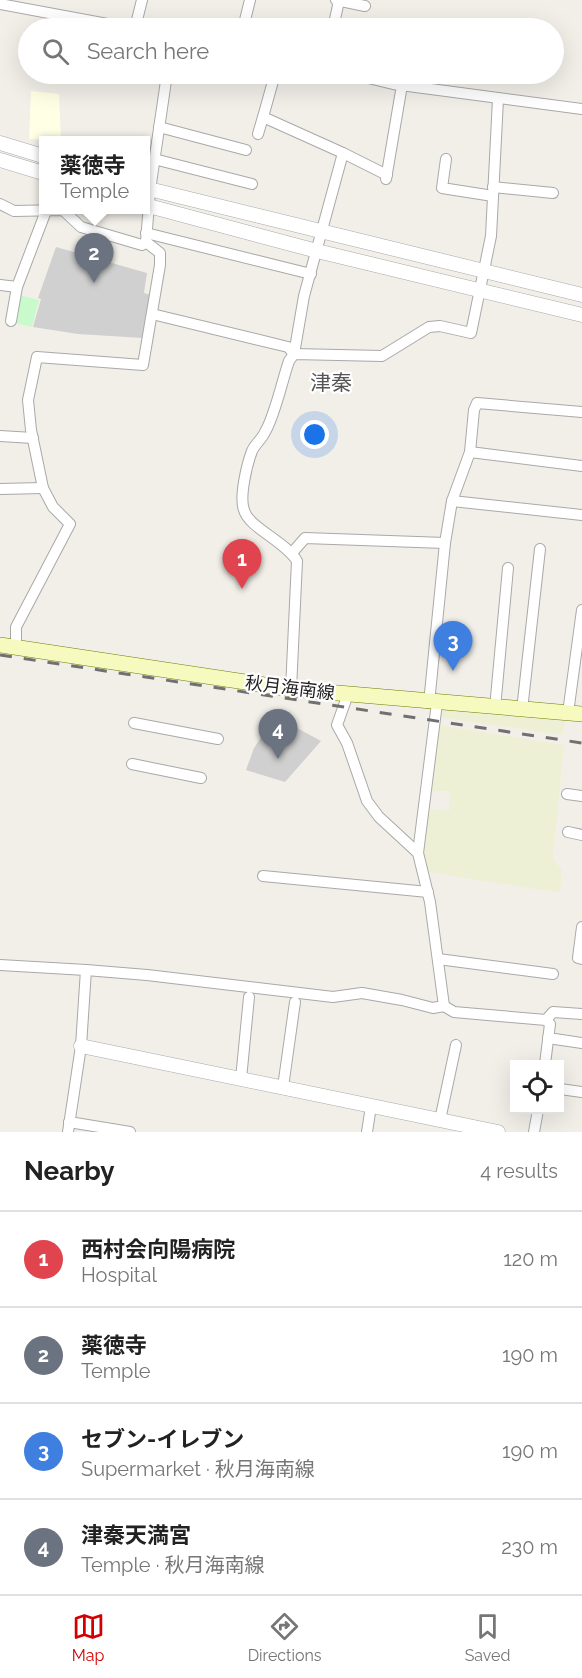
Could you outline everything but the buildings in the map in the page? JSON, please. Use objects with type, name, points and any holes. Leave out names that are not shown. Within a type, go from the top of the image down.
[{"type":"main road","name":"秋月海南線","points":[[8,646],[291,689],[575,714]]},
{"type":"street","points":[[138,18],[142,0]]},
{"type":"street","points":[[246,18],[250,0]]},
{"type":"street","points":[[334,18],[337,0],[365,6]]},
{"type":"street","points":[[0,4],[13,3],[83,18]]},
{"type":"street","points":[[165,84],[151,164],[252,184]]},
{"type":"street","points":[[258,134],[272,84]]},
{"type":"street","points":[[397,84],[582,109]]},
{"type":"street","points":[[263,117],[343,153],[386,178],[402,85]]},
{"type":"street","points":[[152,314],[288,347],[294,354],[382,356],[429,327],[440,326],[471,333],[491,236],[498,99]]},
{"type":"street","points":[[159,127],[246,150]]},
{"type":"street","points":[[0,142],[39,155]]},
{"type":"street","points":[[291,689],[297,561],[292,553],[252,522],[244,511],[243,493],[252,449],[266,432],[289,361],[294,354],[304,296],[343,153]]},
{"type":"street","points":[[446,159],[442,188],[553,193]]},
{"type":"street","points":[[0,160],[39,173]]},
{"type":"street","points":[[150,190],[582,295]]},
{"type":"street","points":[[0,204],[14,211],[39,211]]},
{"type":"street","points":[[150,207],[317,251],[582,315]]},
{"type":"street","points":[[11,321],[17,287],[45,214]]},
{"type":"street","points":[[67,214],[81,227],[142,245],[146,238],[147,214]]},
{"type":"street","points":[[146,238],[311,274]]},
{"type":"street","points":[[8,646],[70,524],[53,507],[43,488],[33,438],[28,400],[37,357],[143,365],[160,253],[146,238]]},
{"type":"street","points":[[0,285],[17,287]]},
{"type":"street","points":[[444,1006],[428,892],[418,853],[433,703],[445,543],[452,501],[470,452],[474,410],[477,403],[582,412]]},
{"type":"street","points":[[6,450],[4,437],[33,438]]},
{"type":"street","points":[[470,452],[582,466]]},
{"type":"street","points":[[0,489],[43,488]]},
{"type":"street","points":[[452,501],[582,515]]},
{"type":"street","points":[[292,553],[305,538],[445,543]]},
{"type":"street","points":[[522,710],[540,549]]},
{"type":"street","points":[[495,708],[508,568]]},
{"type":"street","points":[[575,714],[582,610]]},
{"type":"street","points":[[348,694],[337,724],[347,743],[367,801],[379,817],[418,853]]},
{"type":"street","points":[[134,723],[218,739]]},
{"type":"street","points":[[132,764],[201,778]]},
{"type":"street","points":[[567,794],[582,796]]},
{"type":"street","points":[[568,832],[582,835]]},
{"type":"street","points":[[263,876],[428,892]]},
{"type":"street","points":[[582,927],[578,958],[582,959]]},
{"type":"street","points":[[438,959],[553,974]]},
{"type":"street","points":[[0,964],[147,975],[333,997],[362,993],[433,1008],[444,1006],[454,1012],[546,1020],[550,1024],[546,1060]]},
{"type":"street","points":[[86,970],[81,1046],[68,1127],[130,1132]]},
{"type":"street","points":[[241,1079],[249,997]]},
{"type":"street","points":[[283,1088],[296,1002]]},
{"type":"street","points":[[546,1020],[553,1012],[582,1014]]},
{"type":"street","points":[[548,1038],[582,1043]]},
{"type":"street","points":[[440,1120],[456,1045]]},
{"type":"street","points":[[81,1046],[498,1132]]},
{"type":"street","points":[[564,1090],[582,1092]]},
{"type":"street","points":[[367,1132],[371,1106]]},
{"type":"street","points":[[534,1132],[537,1114]]},
{"type":"shaded area","points":[[31,91],[59,94],[61,136],[39,136],[39,139],[29,139]]},
{"type":"shaded area","points":[[56,247],[147,273],[144,293],[151,295],[143,338],[78,334],[33,327],[41,299],[38,298]]},
{"type":"shaded area","points":[[439,707],[565,720],[562,735],[438,717]]},
{"type":"shaded area","points":[[275,716],[321,741],[285,782],[246,770],[254,748]]},
{"type":"shaded area","points":[[438,725],[564,745],[553,857],[562,871],[560,893],[427,872],[423,853],[426,809],[449,811],[450,791],[429,791]]},
{"type":"green space","points":[[19,295],[39,300],[32,327],[14,323]]},
{"type":"railway","points":[[0,655],[582,743]]},
{"type":"place","name":"薬徳寺","points":[[94,283]]},
{"type":"place","name":"西村会向陽病院","points":[[242,589]]},
{"type":"place","name":"セブン-イレブン","points":[[453,671]]},
{"type":"place","name":"津秦天満宮","points":[[278,759]]},
{"type":"district","name":"津秦","points":[[331,383]]}]
